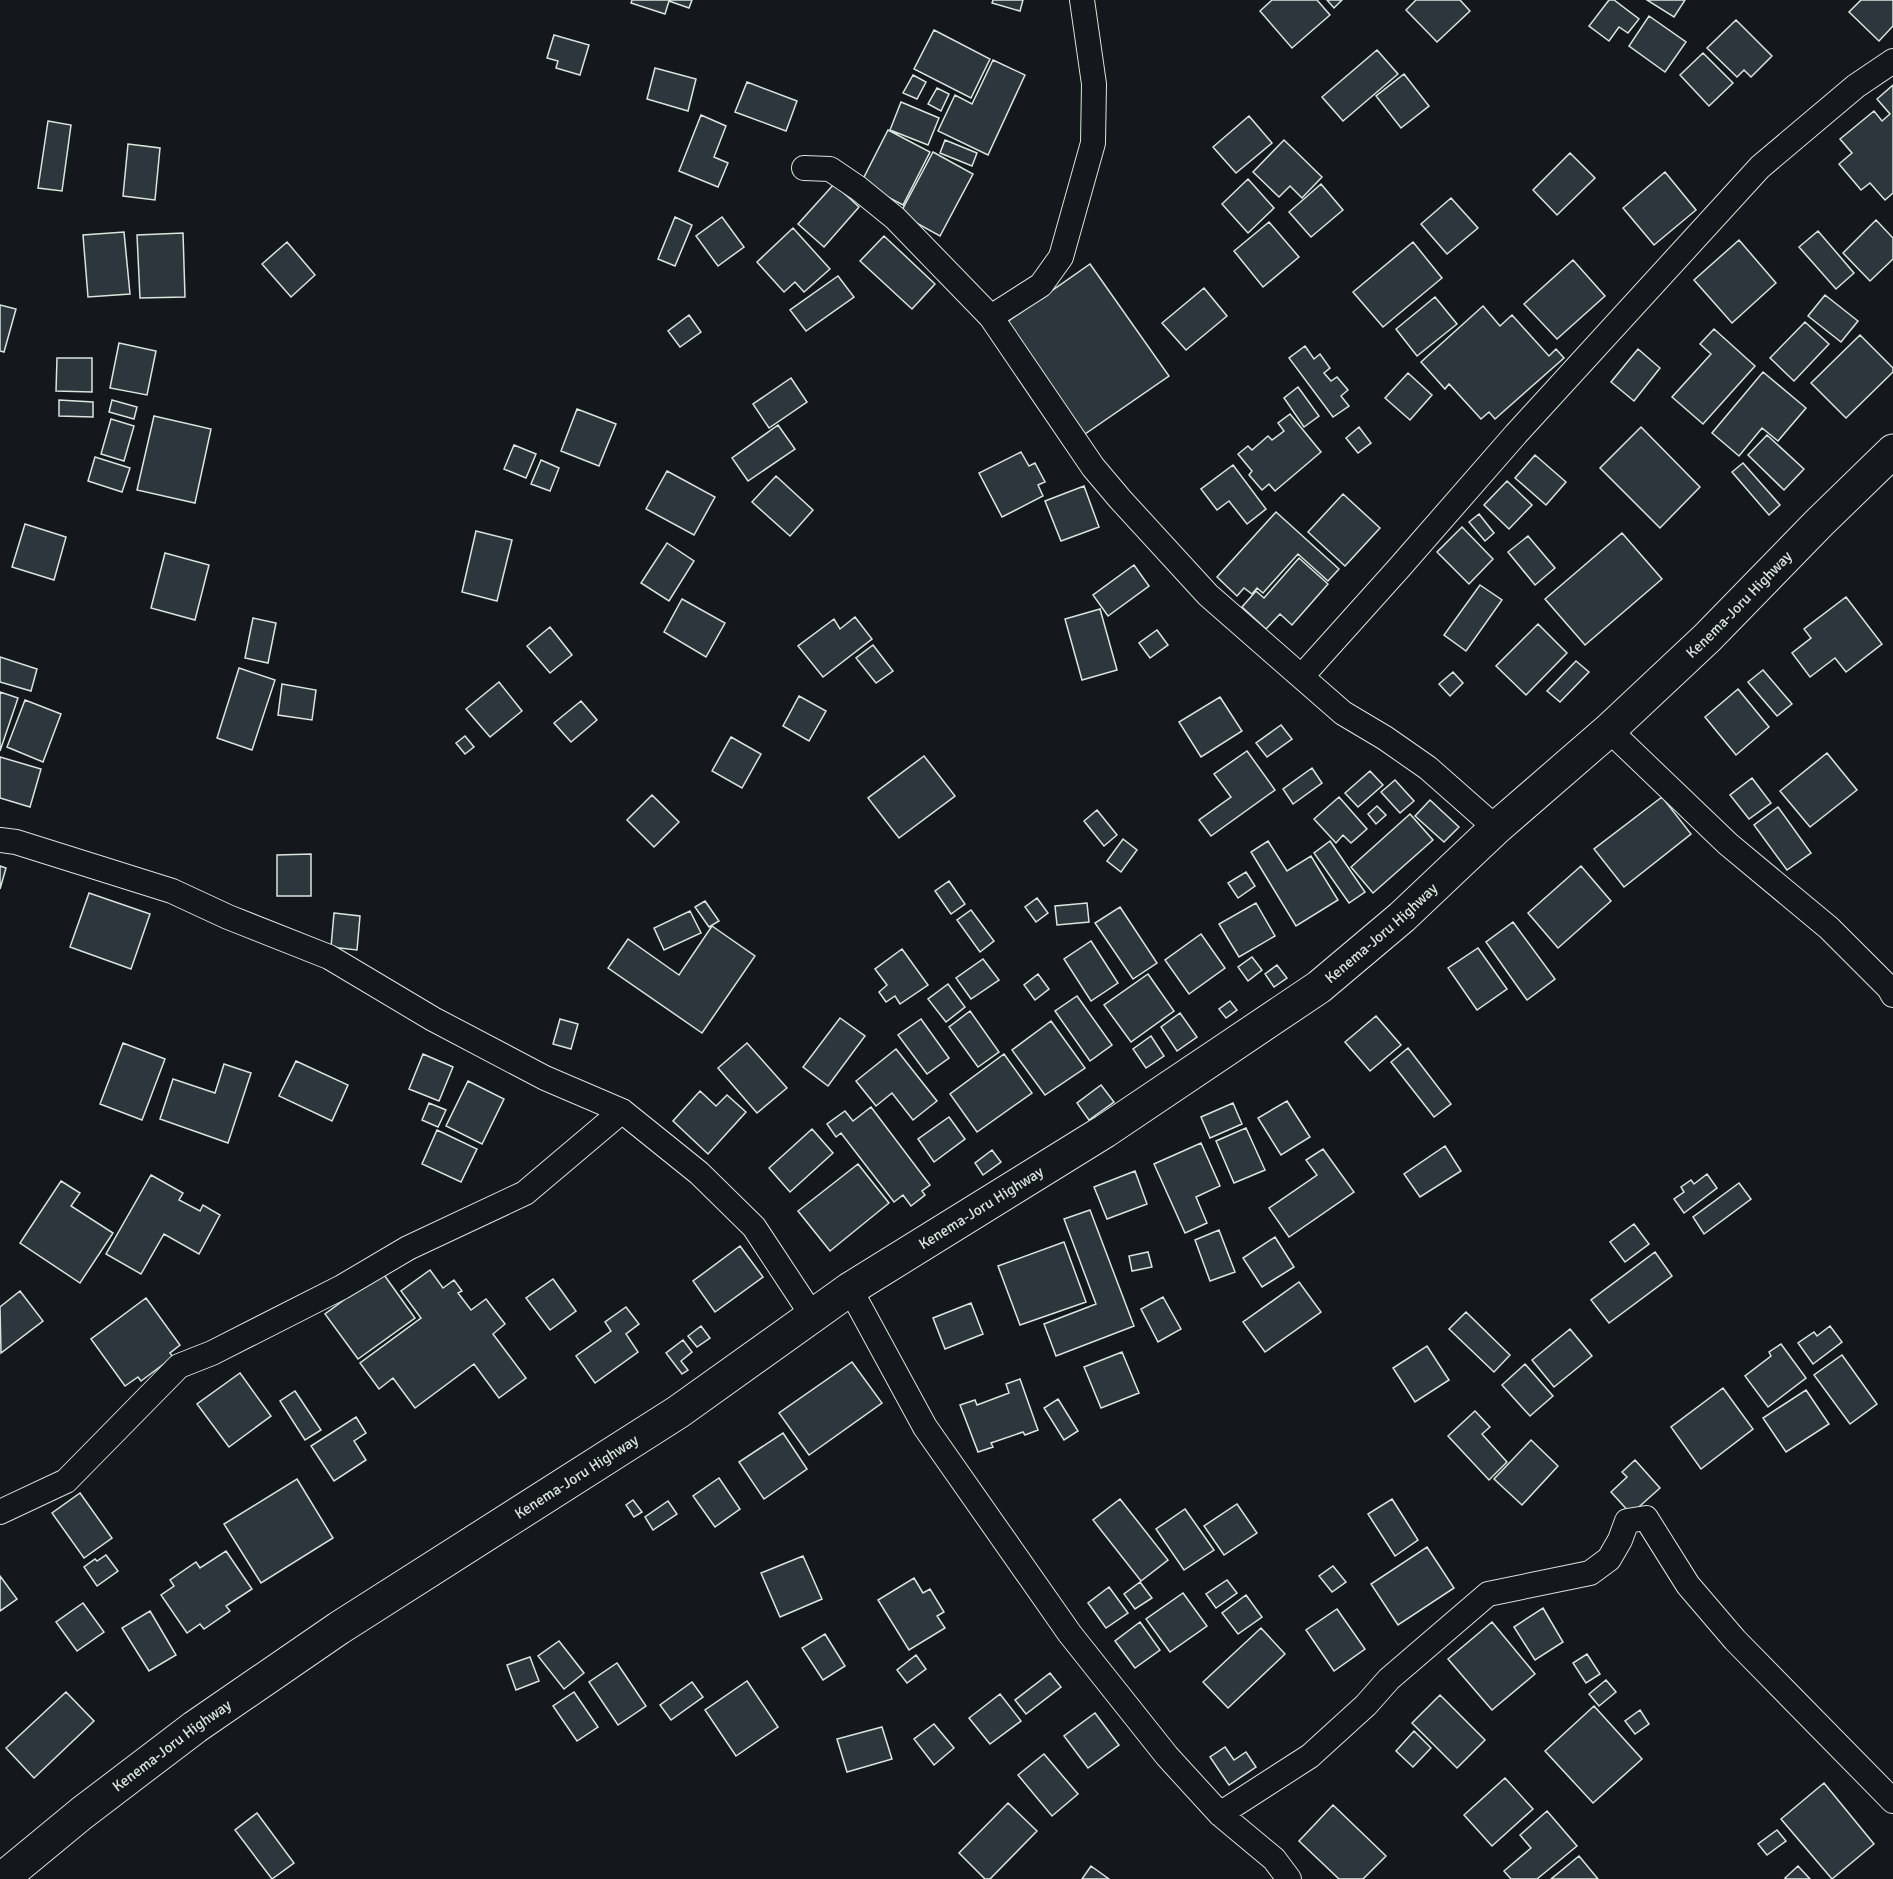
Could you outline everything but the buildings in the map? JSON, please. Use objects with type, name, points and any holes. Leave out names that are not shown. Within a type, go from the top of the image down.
[{"type":"highway","name":"Kenema-Joru Highway","points":[[2,1879],[81,1813],[195,1727],[339,1628],[678,1412],[812,1315],[1105,1131],[1319,987],[1402,917],[1496,828],[1609,730],[1707,638],[1893,451]]},
{"type":"street","points":[[991,317],[1041,285],[1061,257],[1093,143],[1094,84],[1086,38],[1083,0]]},
{"type":"street","points":[[1302,676],[1523,426],[1760,167],[1856,86],[1893,61]]},
{"type":"street","points":[[804,168],[831,169],[896,218],[991,317],[1093,466],[1120,499],[1208,595],[1343,713],[1428,768],[1496,828]]},
{"type":"street","points":[[1609,730],[1728,844],[1829,928],[1889,988],[1893,995]]},
{"type":"street","points":[[0,840],[16,842],[172,891],[228,917],[329,957],[433,1019],[545,1078],[622,1111],[699,1173],[754,1227],[812,1315]]},
{"type":"street","points":[[0,1512],[66,1481],[179,1366],[212,1353],[342,1287],[408,1248],[525,1193],[622,1111]]},
{"type":"street","points":[[850,1290],[925,1426],[1070,1634],[1167,1756],[1220,1814],[1274,1859],[1289,1879]]},
{"type":"street","points":[[1220,1814],[1310,1756],[1366,1705],[1389,1679],[1488,1594],[1590,1573],[1609,1559],[1620,1540],[1627,1521],[1646,1518],[1688,1585],[1735,1640],[1893,1801]]}]
